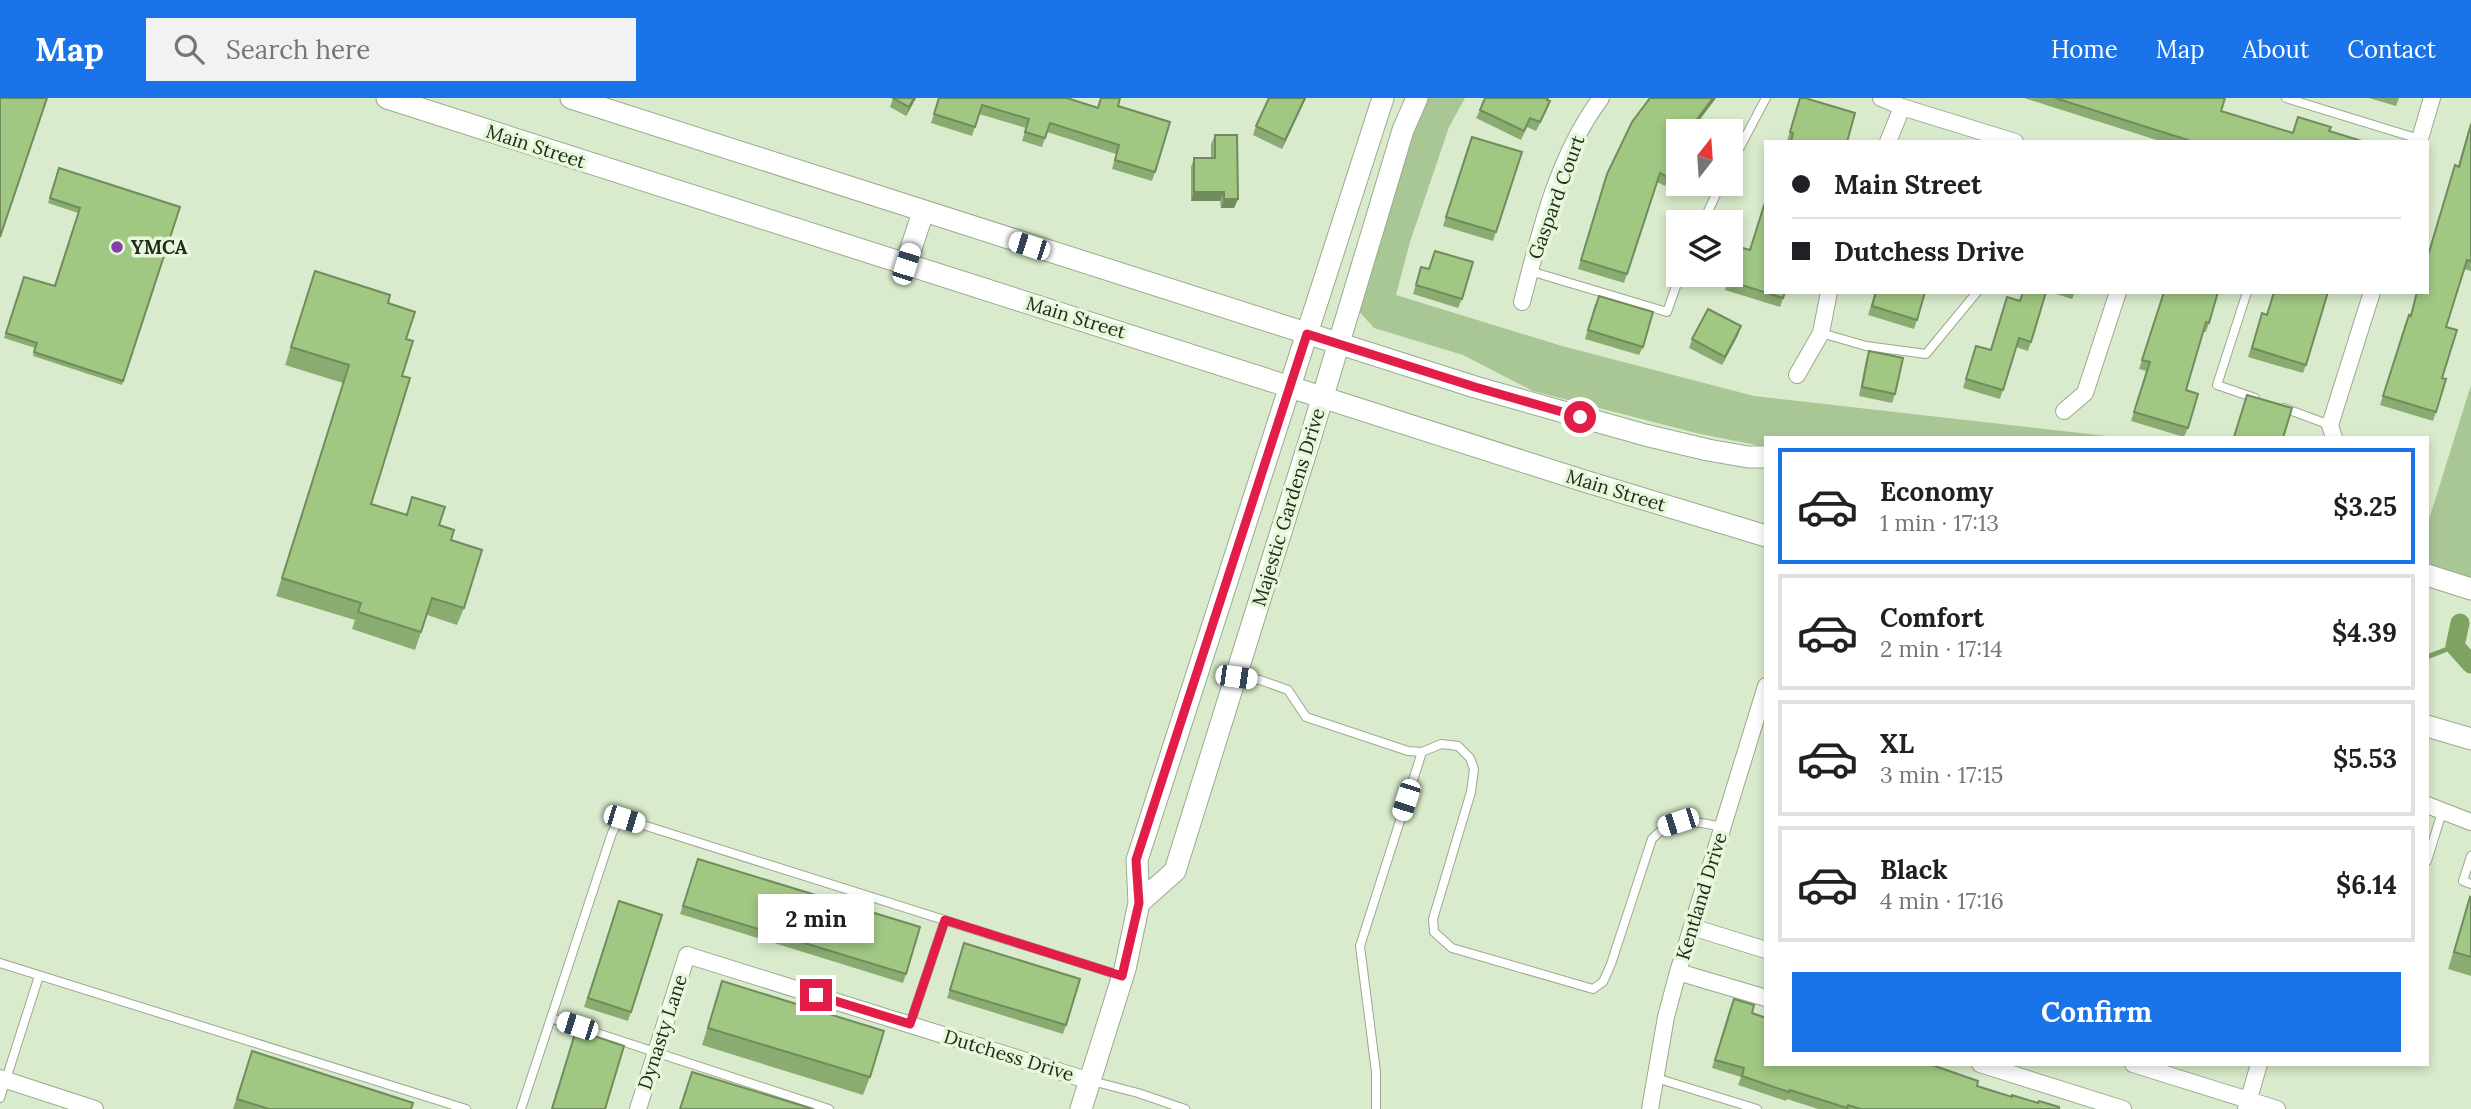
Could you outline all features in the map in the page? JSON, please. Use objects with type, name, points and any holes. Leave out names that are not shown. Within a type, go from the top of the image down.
[{"type":"main road","name":"Main Street","points":[[387,98],[1581,480],[1764,535]]},
{"type":"main road","points":[[571,98],[1475,387],[1645,435],[1721,452],[1764,457]]},
{"type":"main road","name":"Majestic Gardens Drive","points":[[1081,1109],[1122,976],[1139,903],[1136,860],[1383,98]]},
{"type":"main road","name":"Majestic Gardens Drive","points":[[1139,903],[1175,871],[1403,130],[1417,98]]},
{"type":"main road","points":[[906,264],[923,212]]},
{"type":"main road","points":[[2429,576],[2471,589]]},
{"type":"main road","points":[[1200,666],[1236,677]]},
{"type":"main road","points":[[2429,727],[2471,739]]},
{"type":"street","name":"Gaspard Court","points":[[1522,302],[1540,229],[1560,174],[1583,121],[1601,98]]},
{"type":"street","points":[[1881,98],[2009,140]]},
{"type":"street","points":[[2419,140],[2432,98]]},
{"type":"street","points":[[1889,140],[1902,107]]},
{"type":"street","points":[[1797,375],[1821,333],[1829,294]]},
{"type":"street","points":[[2064,411],[2085,393],[2117,294]]},
{"type":"street","points":[[2332,431],[2371,294]]},
{"type":"street","name":"Kentland Drive","points":[[1650,1109],[1666,1017],[1678,972],[1764,692]]},
{"type":"street","points":[[2435,808],[2471,822]]},
{"type":"street","points":[[1692,927],[1764,949]]},
{"type":"street","name":"Dutchess Drive","points":[[687,955],[1090,1081]]},
{"type":"street","name":"Dynasty Lane","points":[[638,1109],[687,955]]},
{"type":"street","points":[[1678,972],[1764,997]]},
{"type":"street","points":[[1986,1066],[2123,1109]]},
{"type":"street","points":[[2139,1066],[2247,1105],[2277,1109]]},
{"type":"street","points":[[2247,1105],[2258,1066]]},
{"type":"street","points":[[3,1079],[95,1109]]},
{"type":"lane","points":[[1743,141],[1766,98]]},
{"type":"lane","points":[[2286,98],[2419,140]]},
{"type":"lane","points":[[1530,271],[1667,312],[1676,287]]},
{"type":"lane","points":[[1821,333],[1866,346],[1926,354],[1975,294]]},
{"type":"lane","points":[[2247,294],[2217,384],[2267,402]]},
{"type":"lane","points":[[2280,407],[2332,431]]},
{"type":"lane","points":[[1236,677],[1260,680],[1288,690],[1306,717],[1408,751],[1422,752],[1441,744],[1458,747],[1470,758],[1474,769],[1471,792],[1433,919],[1434,932],[1452,948],[1593,989],[1603,982],[1611,964],[1652,839],[1663,827],[1678,822],[1695,821],[1722,827]]},
{"type":"lane","points":[[1376,1109],[1376,1072],[1360,946],[1422,752]]},
{"type":"lane","points":[[2429,848],[2435,808]]},
{"type":"lane","points":[[521,1109],[612,833],[624,819],[1122,976]]},
{"type":"lane","points":[[2471,856],[2463,881],[2471,884]]},
{"type":"lane","points":[[910,1024],[945,920]]},
{"type":"lane","points":[[0,963],[466,1109]]},
{"type":"lane","points":[[0,1098],[3,1079],[39,975]]},
{"type":"lane","points":[[551,1018],[829,1109]]},
{"type":"lane","points":[[1656,1078],[1756,1109]]},
{"type":"lane","points":[[1090,1081],[1185,1109]]},
{"type":"green space","points":[[1428,98],[1465,98],[1449,127],[1410,242],[1396,295],[1562,346],[1754,396],[2106,436],[1764,436],[1764,447],[1696,433],[1533,391],[1463,355],[1374,328],[1356,308],[1412,136]]},
{"type":"green space","points":[[2471,385],[2471,581],[2429,567],[2430,516]]},
{"type":"building","points":[[0,98],[47,98],[0,237]]},
{"type":"building","points":[[893,98],[914,98],[909,107]]},
{"type":"building","points":[[939,98],[1067,98],[1098,108],[1101,98],[1120,98],[1118,106],[1170,122],[1155,172],[1115,160],[1119,145],[1050,123],[1045,138],[1025,132],[1029,119],[982,105],[975,127],[934,114]]},
{"type":"building","points":[[1269,98],[1305,98],[1285,140],[1256,126]]},
{"type":"building","points":[[1485,98],[1548,98],[1550,101],[1540,122],[1530,118],[1524,131],[1480,110]]},
{"type":"building","points":[[1650,98],[1713,98],[1697,119],[1666,119],[1666,176],[1660,173],[1627,274],[1581,260],[1607,174],[1632,122]]},
{"type":"building","points":[[1800,98],[1855,113],[1848,140],[1791,140],[1793,133],[1790,132]]},
{"type":"building","points":[[2055,98],[2225,98],[2221,111],[2293,133],[2298,117],[2331,127],[2329,131],[2358,140],[2188,140]]},
{"type":"building","points":[[2471,124],[2471,261],[2467,260],[2446,327],[2457,330],[2442,378],[2446,379],[2436,412],[2383,396],[2416,294],[2429,294],[2429,252],[2455,165],[2459,167]]},
{"type":"building","points":[[1215,135],[1237,135],[1238,199],[1224,199],[1224,192],[1194,192],[1194,158],[1215,158]]},
{"type":"building","points":[[1472,137],[1522,152],[1496,232],[1446,217]]},
{"type":"building","name":"YMCA","points":[[59,168],[180,207],[123,381],[34,352],[37,343],[6,333],[24,277],[55,286],[80,208],[50,198]]},
{"type":"building","points":[[1764,205],[1764,292],[1743,285],[1743,248],[1750,250]]},
{"type":"building","points":[[1435,251],[1473,262],[1462,299],[1416,285],[1421,267],[1429,269]]},
{"type":"building","points":[[315,271],[390,295],[388,303],[415,312],[406,339],[413,341],[402,376],[410,378],[371,504],[407,515],[412,497],[445,507],[439,525],[454,530],[451,540],[482,550],[464,608],[432,598],[421,632],[358,612],[361,603],[282,578],[349,365],[291,347]]},
{"type":"building","points":[[1875,294],[1924,294],[1917,320],[1872,306]]},
{"type":"building","points":[[2022,294],[2045,294],[2031,342],[2019,338],[2003,390],[1966,379],[1976,346],[1991,350],[2007,297],[2020,301]]},
{"type":"building","points":[[2163,294],[2217,294],[2209,323],[2206,322],[2186,390],[2198,394],[2188,428],[2134,412],[2150,362],[2142,360]]},
{"type":"building","points":[[2273,294],[2327,294],[2306,365],[2252,348],[2262,313],[2267,315]]},
{"type":"building","points":[[1599,296],[1653,312],[1643,347],[1588,330]]},
{"type":"building","points":[[1708,309],[1741,326],[1725,357],[1692,339]]},
{"type":"building","points":[[1869,351],[1903,358],[1895,394],[1862,387]]},
{"type":"building","points":[[2247,395],[2292,408],[2284,436],[2234,436]]},
{"type":"building","points":[[698,859],[920,927],[906,974],[683,906]]},
{"type":"building","points":[[2471,898],[2471,957],[2454,952]]},
{"type":"building","points":[[619,901],[662,915],[631,1012],[588,998]]},
{"type":"building","points":[[964,943],[1080,979],[1066,1025],[950,990]]},
{"type":"building","points":[[722,981],[884,1031],[870,1077],[708,1028]]},
{"type":"building","points":[[1734,999],[1754,1005],[1752,1013],[1764,1017],[1764,1066],[1935,1066],[1978,1081],[1977,1086],[2012,1097],[2038,1103],[2039,1101],[2059,1109],[1861,1109],[1848,1105],[1847,1108],[1742,1076],[1744,1068],[1715,1060]]},
{"type":"building","points":[[576,1030],[624,1046],[605,1109],[552,1109]]},
{"type":"building","points":[[252,1051],[413,1103],[411,1109],[269,1109],[237,1099]]},
{"type":"building","points":[[692,1072],[813,1109],[680,1109]]},
{"type":"waterway","points":[[2460,623],[2455,646],[2471,664]]},
{"type":"waterway","points":[[2429,656],[2455,646]]},
{"type":"place","name":"YMCA","points":[[117,247]]},
{"type":"route","points":[[816,995],[910,1024],[945,920],[1122,976],[1139,903],[1136,860],[1307,334],[1580,417]]}]
